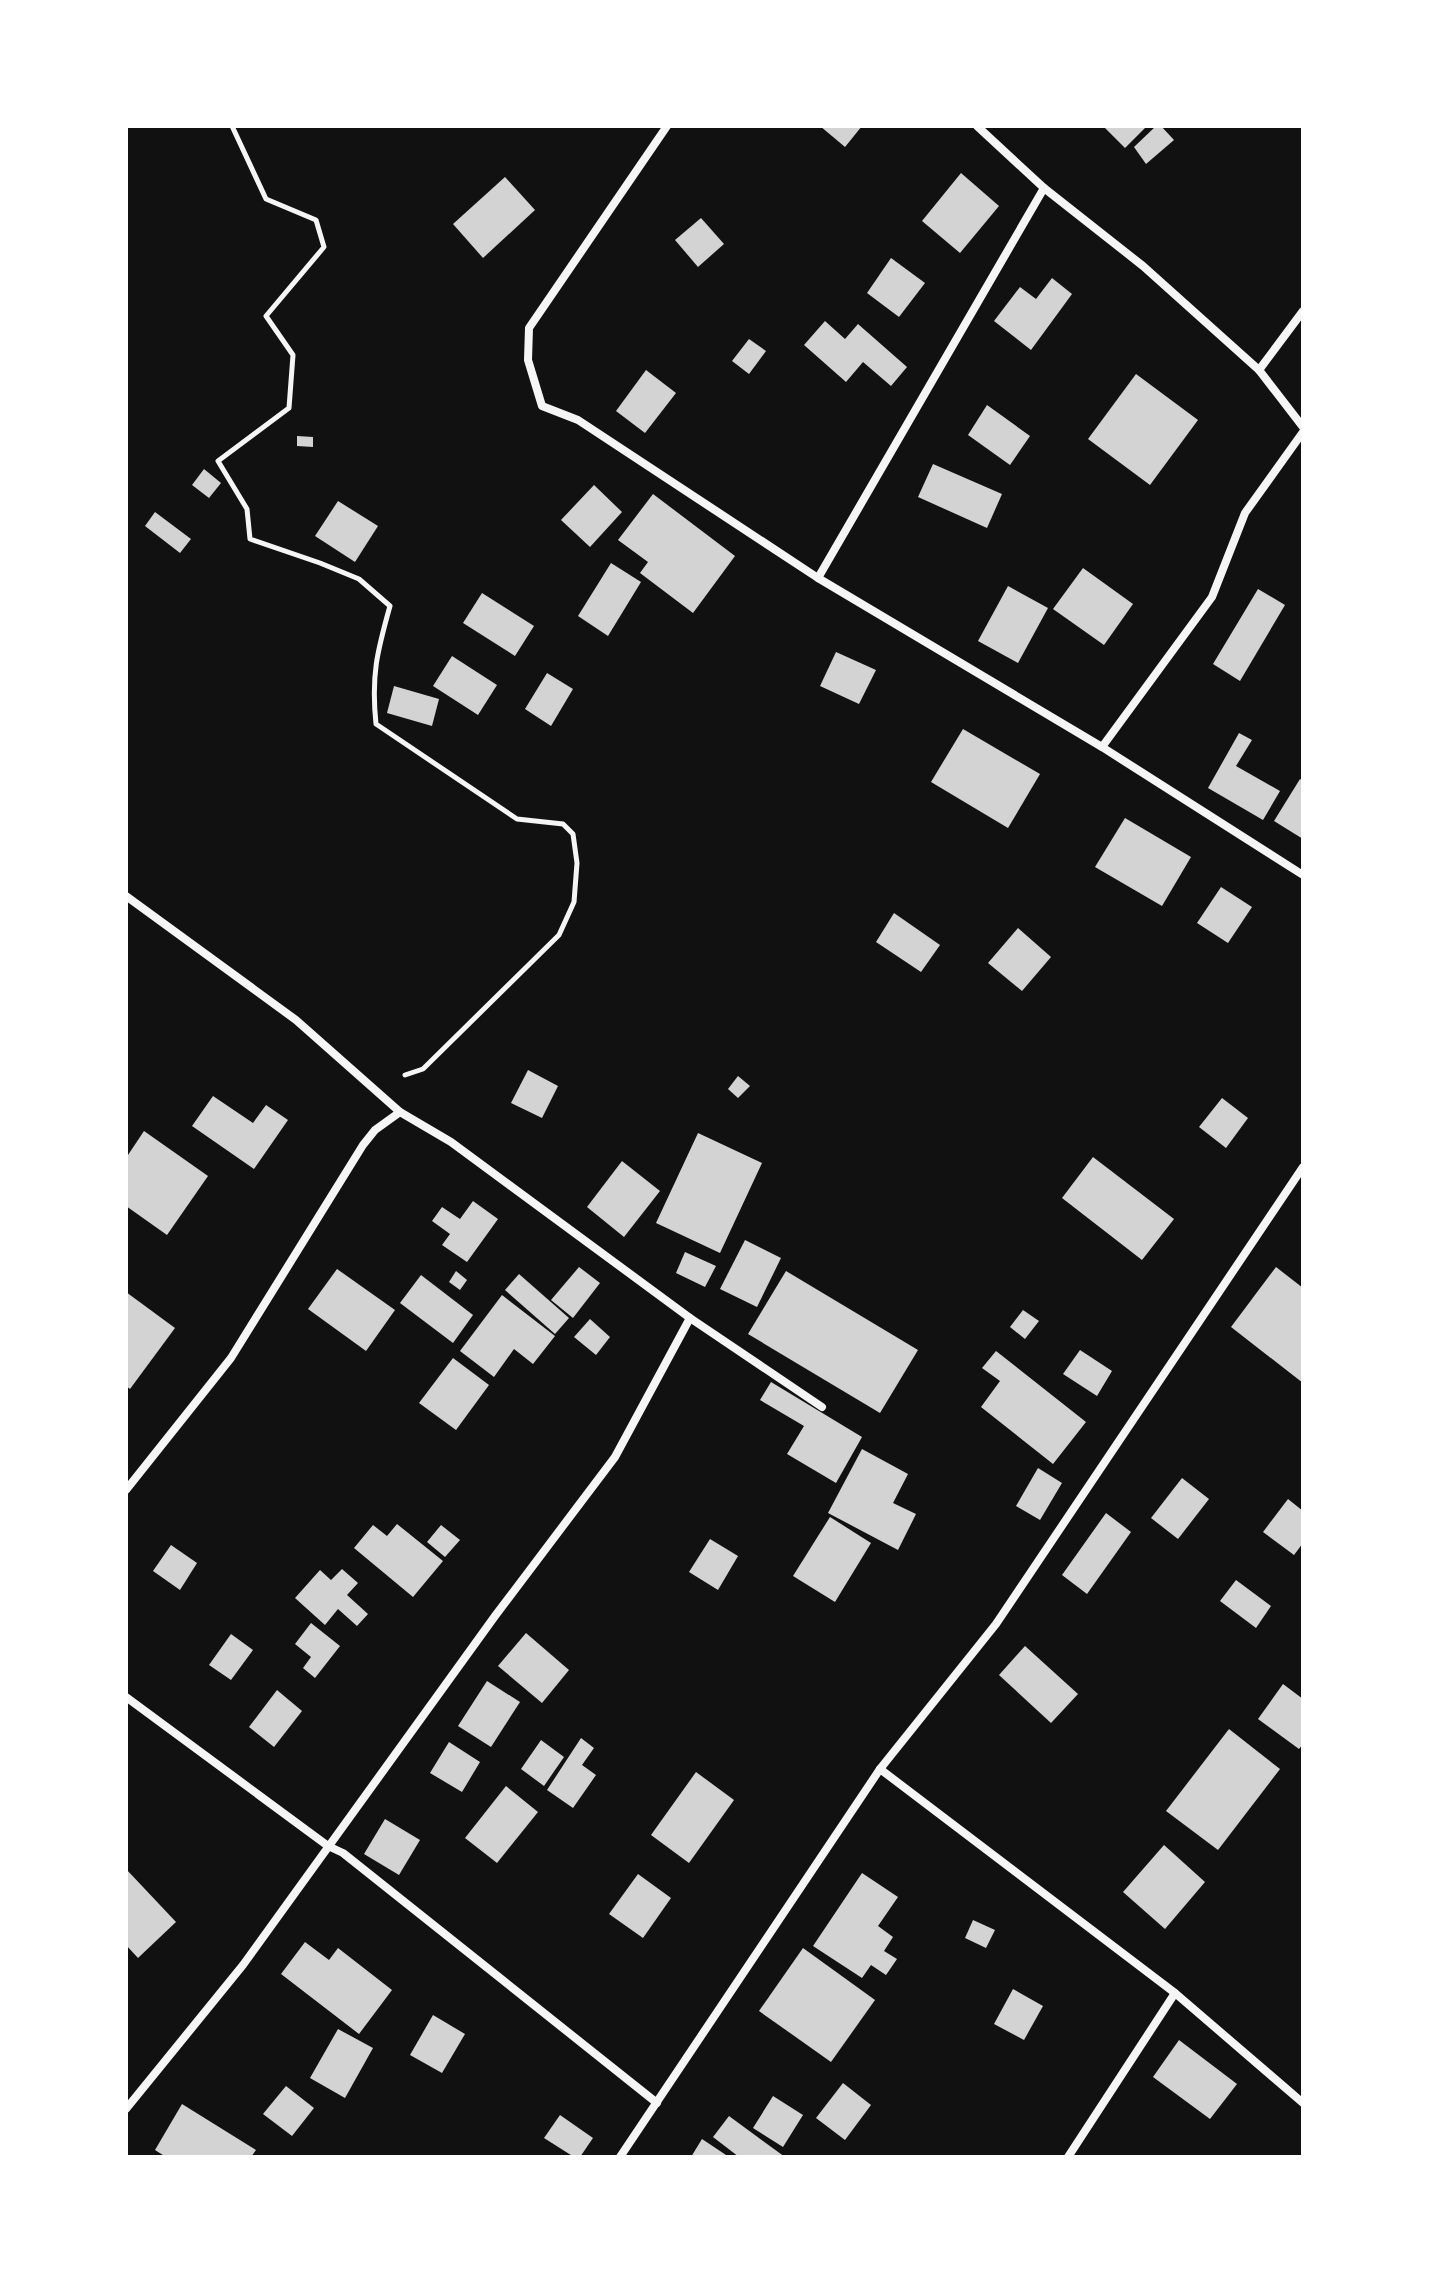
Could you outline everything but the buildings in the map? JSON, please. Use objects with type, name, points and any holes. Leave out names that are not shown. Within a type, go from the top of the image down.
[{"type":"street","points":[[667,126],[529,328],[528,360],[542,406],[578,420],[818,578],[1102,747],[1303,875]]},
{"type":"street","points":[[977,126],[1044,188],[1143,266],[1259,370],[1303,429],[1245,513],[1212,597],[1102,747]]},
{"type":"street","points":[[818,578],[1044,188]]},
{"type":"street","points":[[1259,370],[1303,311]]},
{"type":"street","points":[[126,896],[296,1020],[400,1112],[451,1142],[690,1318],[822,1407]]},
{"type":"street","points":[[126,1490],[231,1358],[363,1145],[375,1130],[400,1112]]},
{"type":"street","points":[[620,2157],[880,1769],[996,1624],[1303,1167]]},
{"type":"street","points":[[126,2109],[243,1965],[495,1616],[615,1457],[690,1318]]},
{"type":"street","points":[[126,1697],[328,1846],[343,1853],[657,2103]]},
{"type":"street","points":[[880,1769],[1175,1993],[1303,2103]]},
{"type":"street","points":[[1068,2157],[1175,1993]]},
{"type":"path","points":[[232,126],[266,199],[316,220],[324,247],[266,316],[293,355],[289,408],[218,461],[247,509],[250,539],[359,579],[390,606],[375,659],[373,697],[376,724],[517,819],[563,824],[573,834],[577,863],[574,902],[559,935],[423,1069],[370,1087]]}]
